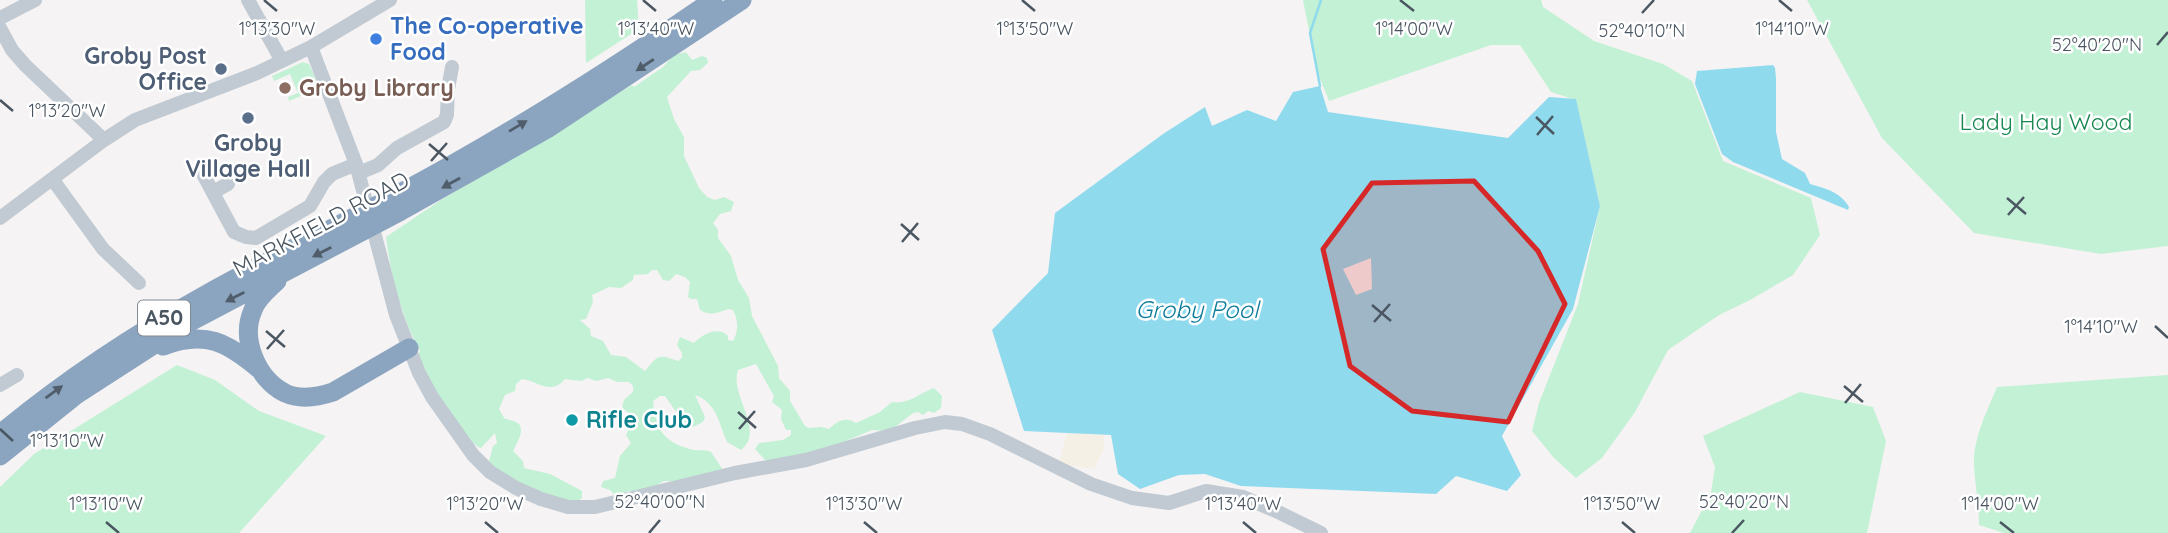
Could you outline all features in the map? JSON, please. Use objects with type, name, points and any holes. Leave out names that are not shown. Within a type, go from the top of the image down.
[{"type":"highway","name":"MARKFIELD ROAD","points":[[398,204],[713,0]]},
{"type":"highway","name":"MARKFIELD ROAD","points":[[0,434],[51,394],[152,325],[255,268],[345,231],[547,129],[742,0]]},
{"type":"highway","name":"MARKFIELD ROAD","points":[[0,456],[76,396],[130,359],[221,304],[295,266],[345,231]]},
{"type":"highway","points":[[260,370],[248,335],[253,309],[265,293],[295,266]]},
{"type":"highway","points":[[130,359],[186,339],[202,339],[229,345],[287,394],[302,397],[322,396],[346,387],[408,348]]},
{"type":"street","points":[[0,18],[35,0]]},
{"type":"street","points":[[248,0],[256,18],[270,35],[282,61]]},
{"type":"street","points":[[0,218],[135,120],[257,73],[311,47],[390,0]]},
{"type":"street","points":[[0,28],[12,50],[25,65],[96,129],[104,140]]},
{"type":"street","points":[[311,47],[358,168],[396,315],[408,348],[432,397],[472,455],[490,472],[516,488],[568,507],[595,508],[735,473],[806,460],[915,428],[945,422],[962,424],[990,434],[1091,484],[1132,499],[1169,503],[1206,491],[1243,497],[1321,533]]},
{"type":"street","points":[[204,176],[234,232],[256,238],[310,206],[332,174],[378,165],[397,148],[443,122],[447,115],[455,74]]},
{"type":"street","points":[[50,181],[99,254],[122,276]]},
{"type":"street","points":[[50,181],[103,249],[139,283]]},
{"type":"street","points":[[213,192],[228,184]]},
{"type":"street","points":[[0,385],[17,375]]},
{"type":"highlighted area","points":[[1474,181],[1538,251],[1565,304],[1508,422],[1412,411],[1350,366],[1323,249],[1372,183]]},
{"type":"green space","points":[[585,0],[637,0],[639,29],[586,63]]},
{"type":"green space","points":[[1303,0],[1541,0],[1543,7],[1594,41],[1663,64],[1692,81],[1723,161],[1811,198],[1820,235],[1793,275],[1719,315],[1668,350],[1635,412],[1602,458],[1576,478],[1554,458],[1532,431],[1539,403],[1578,304],[1600,206],[1576,100],[1551,92],[1520,45],[1491,45],[1329,101],[1317,71]]},
{"type":"green space","name":"Lady Hay Wood","points":[[1807,0],[2168,0],[2168,246],[2101,254],[1974,233],[1882,138]]},
{"type":"green space","points":[[686,52],[692,60],[702,56],[707,58],[708,63],[700,70],[691,71],[667,97],[674,119],[684,137],[684,156],[699,188],[707,197],[715,200],[724,197],[734,202],[731,211],[720,214],[713,223],[718,230],[718,238],[731,256],[738,280],[749,298],[752,316],[778,366],[779,378],[790,391],[790,401],[805,426],[829,429],[842,420],[856,423],[880,412],[892,402],[909,400],[934,388],[942,396],[941,408],[934,413],[928,411],[923,415],[913,413],[887,431],[872,430],[836,448],[766,461],[755,449],[759,443],[783,440],[791,435],[791,430],[786,430],[781,419],[782,410],[772,402],[774,396],[756,364],[738,370],[738,391],[750,433],[748,442],[741,450],[727,442],[716,414],[702,398],[695,395],[705,417],[703,422],[693,427],[686,426],[665,396],[653,401],[656,420],[663,434],[675,444],[711,452],[723,470],[676,481],[664,481],[646,491],[628,491],[617,497],[610,490],[601,487],[603,481],[615,478],[620,456],[631,443],[624,427],[628,413],[622,407],[624,400],[633,392],[633,386],[629,382],[617,382],[608,378],[596,381],[588,378],[581,381],[565,379],[560,384],[549,387],[522,379],[516,384],[515,391],[505,395],[499,409],[504,418],[516,422],[521,428],[513,451],[523,461],[524,468],[550,474],[582,491],[582,498],[574,505],[525,487],[488,465],[493,446],[497,443],[495,433],[481,448],[456,422],[417,357],[420,351],[398,296],[386,237],[441,200],[632,85],[634,87],[663,67],[674,55]],"holes":[[[657,270],[663,280],[669,281],[676,274],[685,277],[690,282],[688,297],[697,299],[700,310],[712,314],[733,310],[737,325],[733,341],[728,340],[724,333],[715,331],[694,343],[680,337],[677,345],[682,358],[678,361],[659,357],[645,371],[626,357],[611,355],[603,341],[591,336],[590,329],[580,320],[586,319],[593,302],[592,295],[609,287],[621,288],[633,280],[634,275]]]},
{"type":"green space","points":[[303,62],[309,64],[320,88],[289,101],[288,97],[298,93],[290,74],[274,81],[272,76]]},
{"type":"green space","points":[[177,365],[215,380],[259,411],[326,436],[239,533],[0,533],[0,487],[34,454]]},
{"type":"green space","points":[[2168,375],[2168,533],[2004,533],[1979,525],[1974,455],[1981,425],[1997,387]]},
{"type":"green space","points":[[1800,392],[1873,407],[1886,441],[1867,533],[1690,533],[1711,493],[1715,467],[1703,436]]},
{"type":"sand","points":[[1067,433],[1104,435],[1104,448],[1094,469],[1059,464]]},
{"type":"water","points":[[1773,65],[1776,78],[1776,132],[1782,159],[1805,173],[1810,184],[1837,194],[1849,207],[1848,210],[1733,162],[1722,154],[1695,84],[1697,71]]},
{"type":"water","name":"Groby Pool","points":[[1320,86],[1328,112],[1508,138],[1549,97],[1576,99],[1600,206],[1573,309],[1502,436],[1521,475],[1507,491],[1456,476],[1436,494],[1241,486],[1205,474],[1179,475],[1140,489],[1118,474],[1111,435],[1024,431],[992,330],[1048,273],[1055,213],[1163,134],[1205,107],[1212,126],[1247,110],[1276,121],[1293,92]],"holes":[[[1371,258],[1372,289],[1356,295],[1343,269]]]},
{"type":"waterway","points":[[1320,86],[1310,33],[1321,0]]},
{"type":"place","name":"The Co-operative Food","points":[[376,39]]},
{"type":"place","name":"Groby Post Office","points":[[221,69]]},
{"type":"place","name":"Groby Library","points":[[285,88]]},
{"type":"place","name":"Groby Village Hall","points":[[248,118]]},
{"type":"place","name":"Rifle Club","points":[[572,420]]}]
